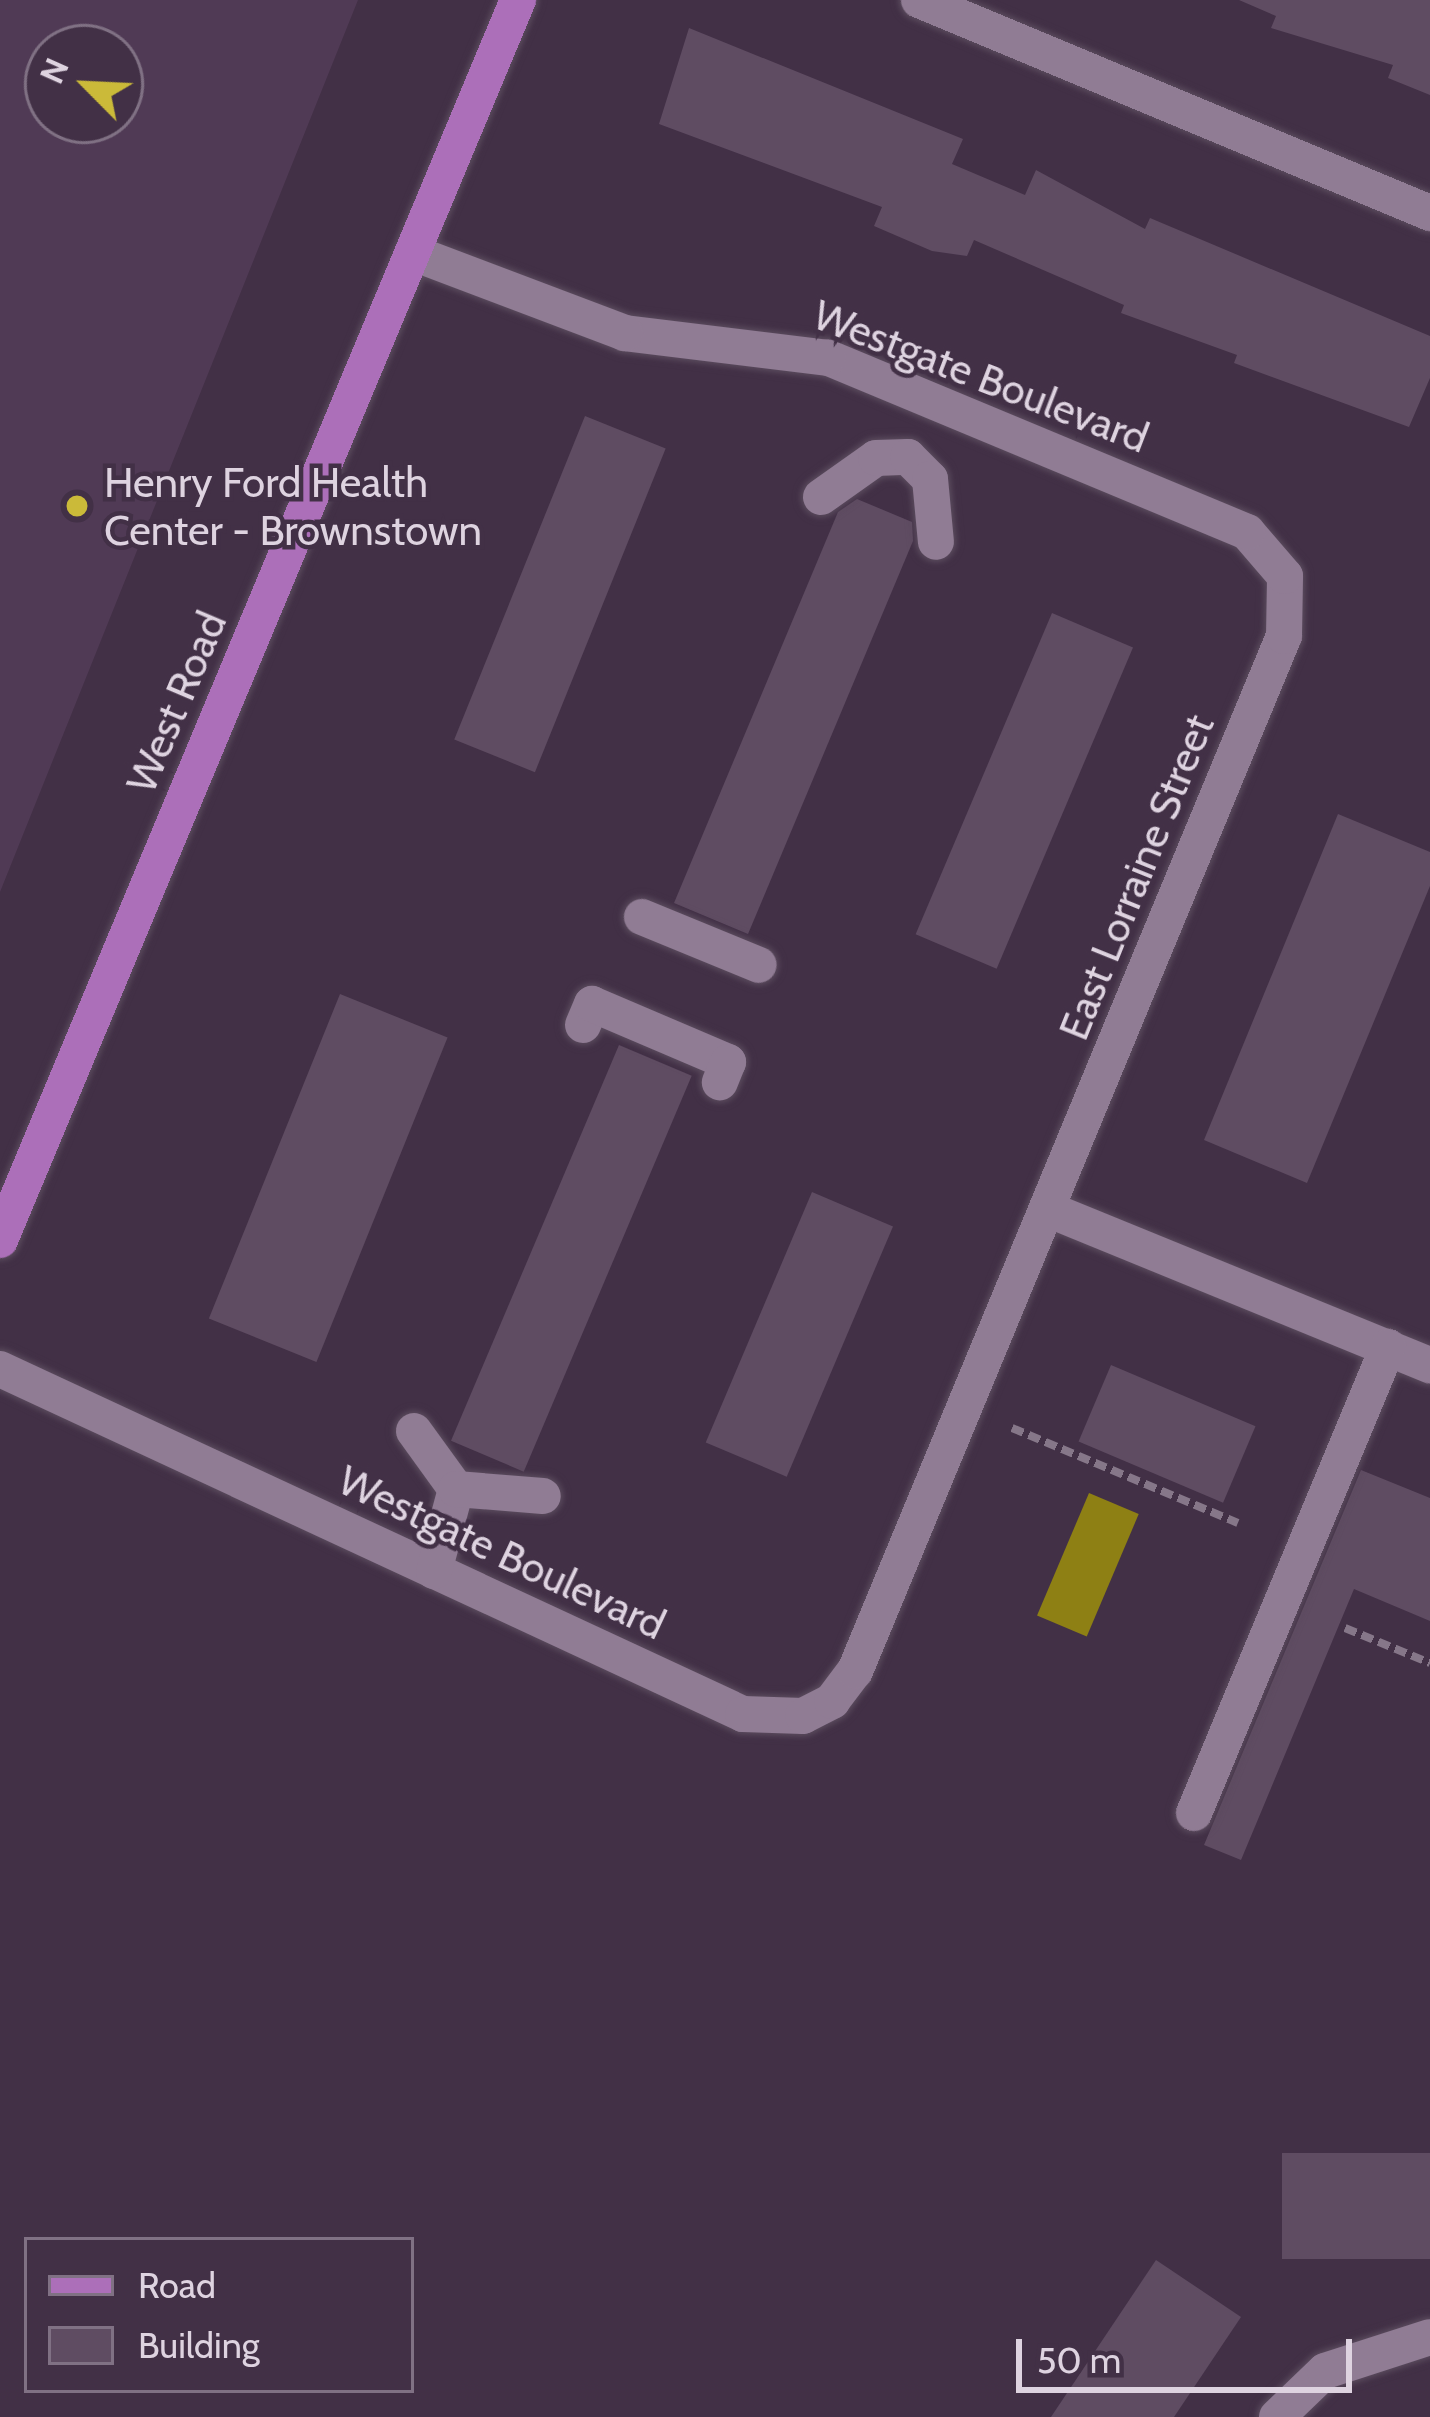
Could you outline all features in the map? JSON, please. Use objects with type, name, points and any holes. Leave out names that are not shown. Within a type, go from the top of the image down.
[{"type":"main road","name":"West Road","points":[[0,1240],[518,0]]},
{"type":"street","points":[[919,0],[1430,213]]},
{"type":"street","name":"Westgate Boulevard","points":[[413,253],[625,333],[775,344],[929,396],[1246,532],[1285,576]]},
{"type":"street","points":[[908,457],[929,396]]},
{"type":"street","points":[[821,496],[876,458],[908,457],[929,479],[936,542]]},
{"type":"street","name":"East Lorraine Street","points":[[898,1566],[1285,635],[1285,576]]},
{"type":"street","points":[[642,917],[760,965]]},
{"type":"street","points":[[583,1025],[592,1004],[728,1062],[720,1082]]},
{"type":"street","points":[[1047,1209],[1430,1365]]},
{"type":"street","points":[[1194,1813],[1388,1347]]},
{"type":"street","name":"Westgate Boulevard","points":[[0,1369],[771,1721],[832,1701],[898,1566]]},
{"type":"street","points":[[414,1430],[456,1490]]},
{"type":"street","points":[[434,1571],[456,1490]]},
{"type":"street","points":[[456,1490],[543,1496]]},
{"type":"street","points":[[1277,2417],[1324,2371],[1430,2337]]},
{"type":"path","points":[[1012,1428],[1238,1523]]},
{"type":"path","points":[[1345,1628],[1430,1663]]},
{"type":"shaded area","name":"Henry Ford Health Center - Brownstown","points":[[0,0],[358,0],[0,892]]},
{"type":"shaded area","points":[[1089,1493],[1139,1514],[1087,1637],[1037,1615]]},
{"type":"building","points":[[1239,0],[1430,0],[1430,95],[1388,78],[1393,65],[1271,28],[1276,16]]},
{"type":"building","points":[[689,28],[963,139],[952,164],[1025,195],[1036,170],[1145,229],[1150,218],[1430,336],[1430,378],[1409,427],[1234,363],[1237,355],[1121,313],[1124,305],[974,240],[967,256],[932,251],[874,226],[882,207],[659,124]]},
{"type":"building","points":[[585,416],[666,449],[535,772],[454,740]]},
{"type":"building","points":[[857,499],[912,522],[913,541],[748,934],[674,903],[838,512]]},
{"type":"building","points":[[1052,613],[1133,647],[997,969],[916,934]]},
{"type":"building","points":[[1338,814],[1430,852],[1430,886],[1307,1183],[1204,1140]]},
{"type":"building","points":[[340,994],[448,1037],[316,1362],[209,1319]]},
{"type":"building","points":[[619,1045],[692,1076],[524,1472],[451,1441]]},
{"type":"building","points":[[812,1192],[893,1226],[787,1477],[706,1442]]},
{"type":"building","points":[[1111,1365],[1256,1426],[1223,1503],[1079,1441]]},
{"type":"building","points":[[1361,1470],[1430,1498],[1430,1621],[1354,1589],[1241,1860],[1204,1845]]},
{"type":"building","points":[[1282,2153],[1430,2153],[1430,2259],[1282,2259]]},
{"type":"building","points":[[1156,2260],[1241,2317],[1174,2417],[1051,2417]]},
{"type":"place","name":"Henry Ford Health Center - Brownstown","points":[[77,506]]}]
